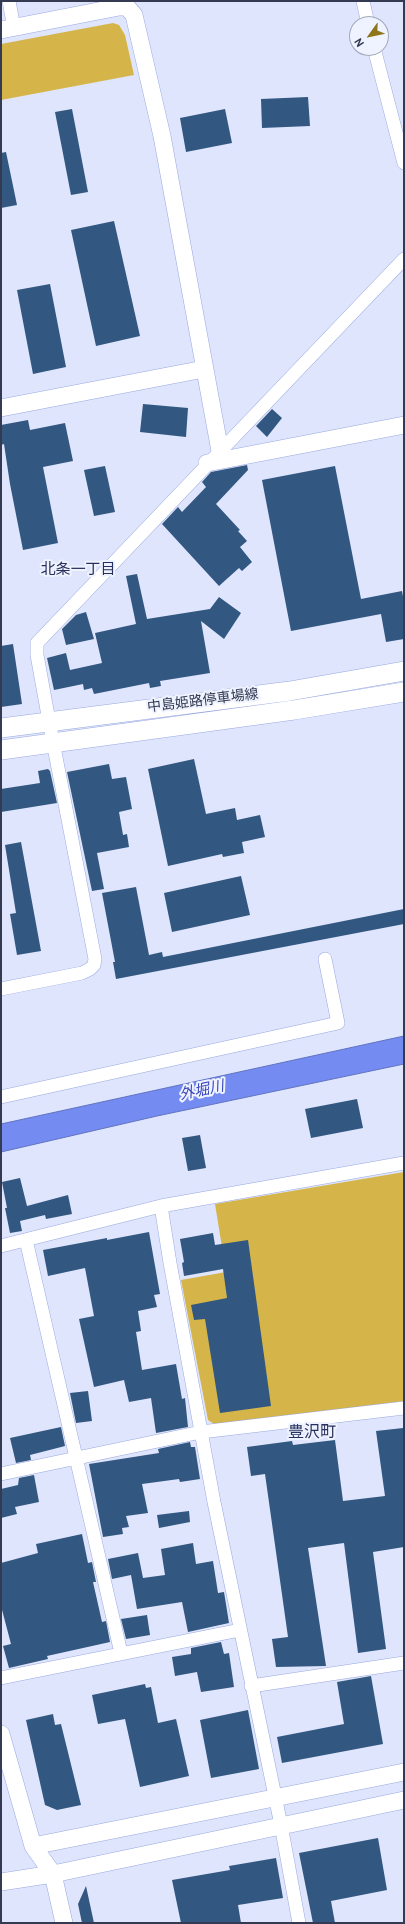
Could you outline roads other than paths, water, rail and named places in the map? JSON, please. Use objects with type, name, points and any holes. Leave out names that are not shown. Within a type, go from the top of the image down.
[{"type":"main road","name":"中島姫路停車場線","points":[[1,728],[290,691],[404,671]]},
{"type":"main road","name":"中島姫路停車場線","points":[[1,750],[294,710],[404,692]]},
{"type":"street","points":[[9,1],[8,29],[119,7],[127,4],[134,15],[162,136],[220,451]]},
{"type":"street","points":[[363,1],[366,16]]},
{"type":"street","points":[[376,56],[404,163]]},
{"type":"street","points":[[1,989],[82,972],[90,969],[94,965],[95,959],[49,721],[37,654],[37,644],[207,463],[404,259]]},
{"type":"street","points":[[1,408],[204,369]]},
{"type":"street","points":[[207,463],[404,425]]},
{"type":"street","points":[[1,1096],[338,1023],[325,959]]},
{"type":"street","points":[[1,1246],[162,1206],[404,1163]]},
{"type":"street","points":[[162,1206],[170,1263],[201,1432],[251,1686],[282,1825],[299,1923]]},
{"type":"street","points":[[26,1240],[78,1459],[121,1653]]},
{"type":"street","points":[[1,1474],[201,1432],[404,1408]]},
{"type":"street","points":[[1,1678],[240,1630]]},
{"type":"street","points":[[251,1686],[404,1663]]},
{"type":"street","points":[[1,1734],[33,1846],[54,1874],[64,1923]]},
{"type":"street","points":[[33,1846],[404,1772]]},
{"type":"street","points":[[1,1882],[54,1874],[404,1800]]},
{"type":"water","name":"外堀川","points":[[404,1036],[404,1064],[157,1116],[1,1152],[1,1124]]},
{"type":"district","name":"北条一丁目","points":[[78,571]]},
{"type":"district","name":"豊沢町","points":[[312,1434]]}]
